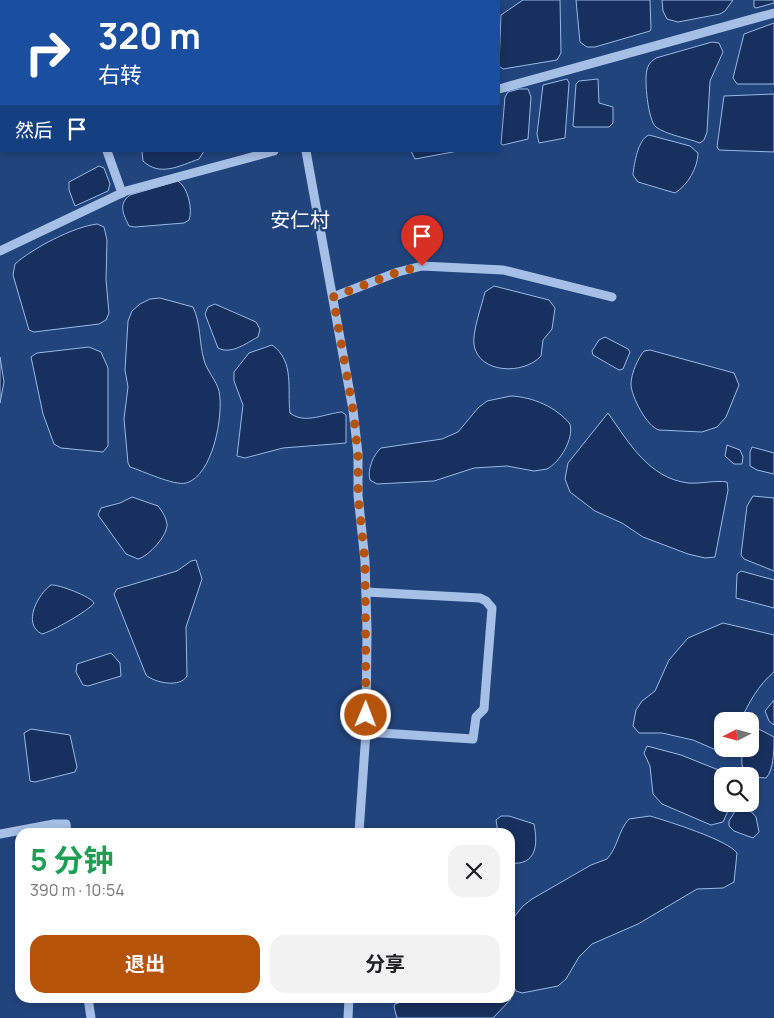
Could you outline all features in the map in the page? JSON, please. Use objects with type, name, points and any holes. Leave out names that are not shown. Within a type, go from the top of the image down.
[{"type":"street","points":[[500,89],[774,13]]},
{"type":"street","points":[[107,152],[122,193]]},
{"type":"street","points":[[0,251],[122,193],[270,152]]},
{"type":"street","points":[[306,152],[356,433],[366,592],[366,732],[359,828]]},
{"type":"street","points":[[333,297],[398,272],[422,266],[503,270],[612,296]]},
{"type":"street","points":[[366,592],[480,598],[486,600],[492,608],[484,708],[476,718],[473,739],[366,732]]},
{"type":"street","points":[[32,828],[54,824],[66,828]]},
{"type":"street","points":[[0,834],[15,831]]},
{"type":"street","points":[[89,1003],[91,1018]]},
{"type":"street","points":[[348,1018],[349,1003]]},
{"type":"water","points":[[523,0],[560,0],[561,53],[557,60],[503,69],[500,67],[501,15]]},
{"type":"water","points":[[576,0],[650,0],[651,29],[650,31],[595,47],[587,47],[580,42]]},
{"type":"water","points":[[662,0],[733,0],[725,11],[720,14],[678,22],[667,19],[663,11]]},
{"type":"water","points":[[754,0],[774,0],[774,3],[756,8],[754,7]]},
{"type":"water","points":[[774,23],[774,84],[737,84],[733,78],[744,34]]},
{"type":"water","points":[[712,42],[719,43],[723,52],[710,81],[707,132],[704,140],[700,143],[656,127],[651,117],[647,100],[646,75],[649,64],[656,58]]},
{"type":"water","points":[[567,79],[569,83],[565,138],[539,143],[537,134],[543,85]]},
{"type":"water","points":[[598,79],[599,103],[613,107],[613,123],[609,127],[573,126],[576,84],[579,81]]},
{"type":"water","points":[[528,89],[531,97],[528,139],[503,145],[501,144],[505,97],[508,92]]},
{"type":"water","points":[[774,94],[774,152],[719,150],[717,147],[724,96]]},
{"type":"water","points":[[649,135],[690,146],[698,153],[698,158],[691,175],[680,190],[675,193],[638,182],[633,175],[639,147],[645,137]]},
{"type":"water","points":[[142,152],[203,152],[199,159],[170,169],[149,166],[143,161]]},
{"type":"water","points":[[412,152],[453,152],[415,159]]},
{"type":"water","points":[[99,166],[104,168],[110,184],[108,191],[75,206],[69,190],[69,182]]},
{"type":"water","points":[[178,181],[185,188],[189,199],[189,220],[184,223],[129,226],[123,209],[126,198],[130,195]]},
{"type":"water","points":[[97,224],[104,227],[107,240],[106,280],[109,313],[106,320],[99,324],[34,332],[29,330],[13,275],[15,264],[32,251],[54,239],[77,229]]},
{"type":"water","points":[[494,286],[549,300],[555,308],[552,329],[543,340],[541,356],[524,366],[514,369],[493,366],[484,362],[478,355],[474,345],[476,326],[485,292]]},
{"type":"water","points":[[160,298],[193,307],[204,360],[219,391],[220,414],[210,457],[195,478],[186,483],[158,478],[130,467],[128,463],[124,419],[128,387],[125,370],[128,321],[132,311],[140,304],[150,299]]},
{"type":"water","points":[[215,304],[256,322],[260,329],[258,337],[234,349],[223,350],[218,348],[205,314],[208,307]]},
{"type":"water","points":[[605,337],[628,349],[630,352],[623,369],[619,370],[593,355],[592,351],[599,340]]},
{"type":"water","points":[[272,345],[284,359],[287,367],[290,413],[302,418],[309,418],[342,412],[346,415],[346,443],[283,448],[245,458],[237,456],[243,405],[234,381],[234,372],[249,353]]},
{"type":"water","points":[[89,347],[101,352],[108,368],[108,446],[103,452],[61,448],[54,444],[43,414],[31,357],[37,353]]},
{"type":"water","points":[[650,350],[734,373],[739,385],[726,417],[717,427],[702,432],[659,430],[654,428],[637,403],[631,384],[639,358],[644,351]]},
{"type":"water","points":[[0,357],[4,382],[0,403]]},
{"type":"water","points":[[511,396],[528,398],[544,404],[570,424],[570,436],[565,450],[557,461],[547,469],[534,471],[507,466],[474,468],[434,481],[377,484],[370,480],[371,463],[381,448],[442,439],[458,432],[478,408],[487,401]]},
{"type":"water","points":[[608,413],[632,447],[651,467],[662,474],[674,480],[688,483],[727,482],[728,490],[715,557],[705,558],[688,554],[643,537],[622,523],[595,511],[570,492],[565,479],[568,463]]},
{"type":"water","points":[[727,445],[740,450],[743,457],[742,464],[734,464],[725,456]]},
{"type":"water","points":[[752,447],[774,453],[774,474],[757,470],[750,466]]},
{"type":"water","points":[[753,496],[774,498],[774,571],[744,559],[741,555],[747,506]]},
{"type":"water","points":[[132,497],[158,506],[164,514],[167,524],[164,534],[157,544],[147,554],[138,559],[126,554],[98,515],[101,508],[120,503]]},
{"type":"water","points":[[196,560],[202,579],[186,627],[187,676],[179,682],[161,682],[146,675],[114,594],[117,589],[177,571],[191,561]]},
{"type":"water","points":[[741,571],[774,580],[774,608],[736,598],[737,574]]},
{"type":"water","points":[[51,585],[74,591],[92,600],[94,603],[70,620],[42,634],[36,629],[32,616],[37,601]]},
{"type":"water","points":[[723,623],[774,635],[774,672],[759,688],[744,712],[714,712],[714,749],[693,740],[662,733],[639,733],[633,726],[636,710],[642,701],[655,691],[669,660],[688,638]]},
{"type":"water","points":[[111,653],[120,663],[121,676],[88,686],[83,685],[76,672],[77,664]]},
{"type":"water","points":[[774,700],[774,725],[769,721],[765,711]]},
{"type":"water","points":[[31,729],[70,735],[77,767],[75,772],[35,782],[30,781],[24,733]]},
{"type":"water","points":[[759,729],[774,737],[772,765],[766,778],[759,777],[759,767],[743,767],[742,758],[759,758]]},
{"type":"water","points":[[647,746],[681,755],[714,768],[714,812],[727,812],[723,822],[711,825],[662,804],[653,794],[650,766],[644,753]]},
{"type":"water","points":[[735,812],[751,812],[756,817],[759,832],[753,838],[734,831],[729,826],[729,821]]},
{"type":"water","points":[[501,816],[509,816],[534,824],[536,839],[534,852],[531,857],[526,861],[515,863],[515,828],[497,828],[496,820]]},
{"type":"water","points":[[650,816],[696,831],[722,842],[737,853],[734,882],[723,888],[697,889],[638,924],[592,944],[579,957],[566,979],[558,986],[522,993],[516,991],[515,916],[532,899],[591,865],[607,859],[629,819]]},
{"type":"water","points":[[507,1003],[493,1018],[397,1018],[395,1004]]},
{"type":"district","name":"安仁村","points":[[300,219]]},
{"type":"route","points":[[366,715],[367,630],[365,561],[358,495],[358,454],[353,410],[333,297],[398,272],[422,266]]}]
